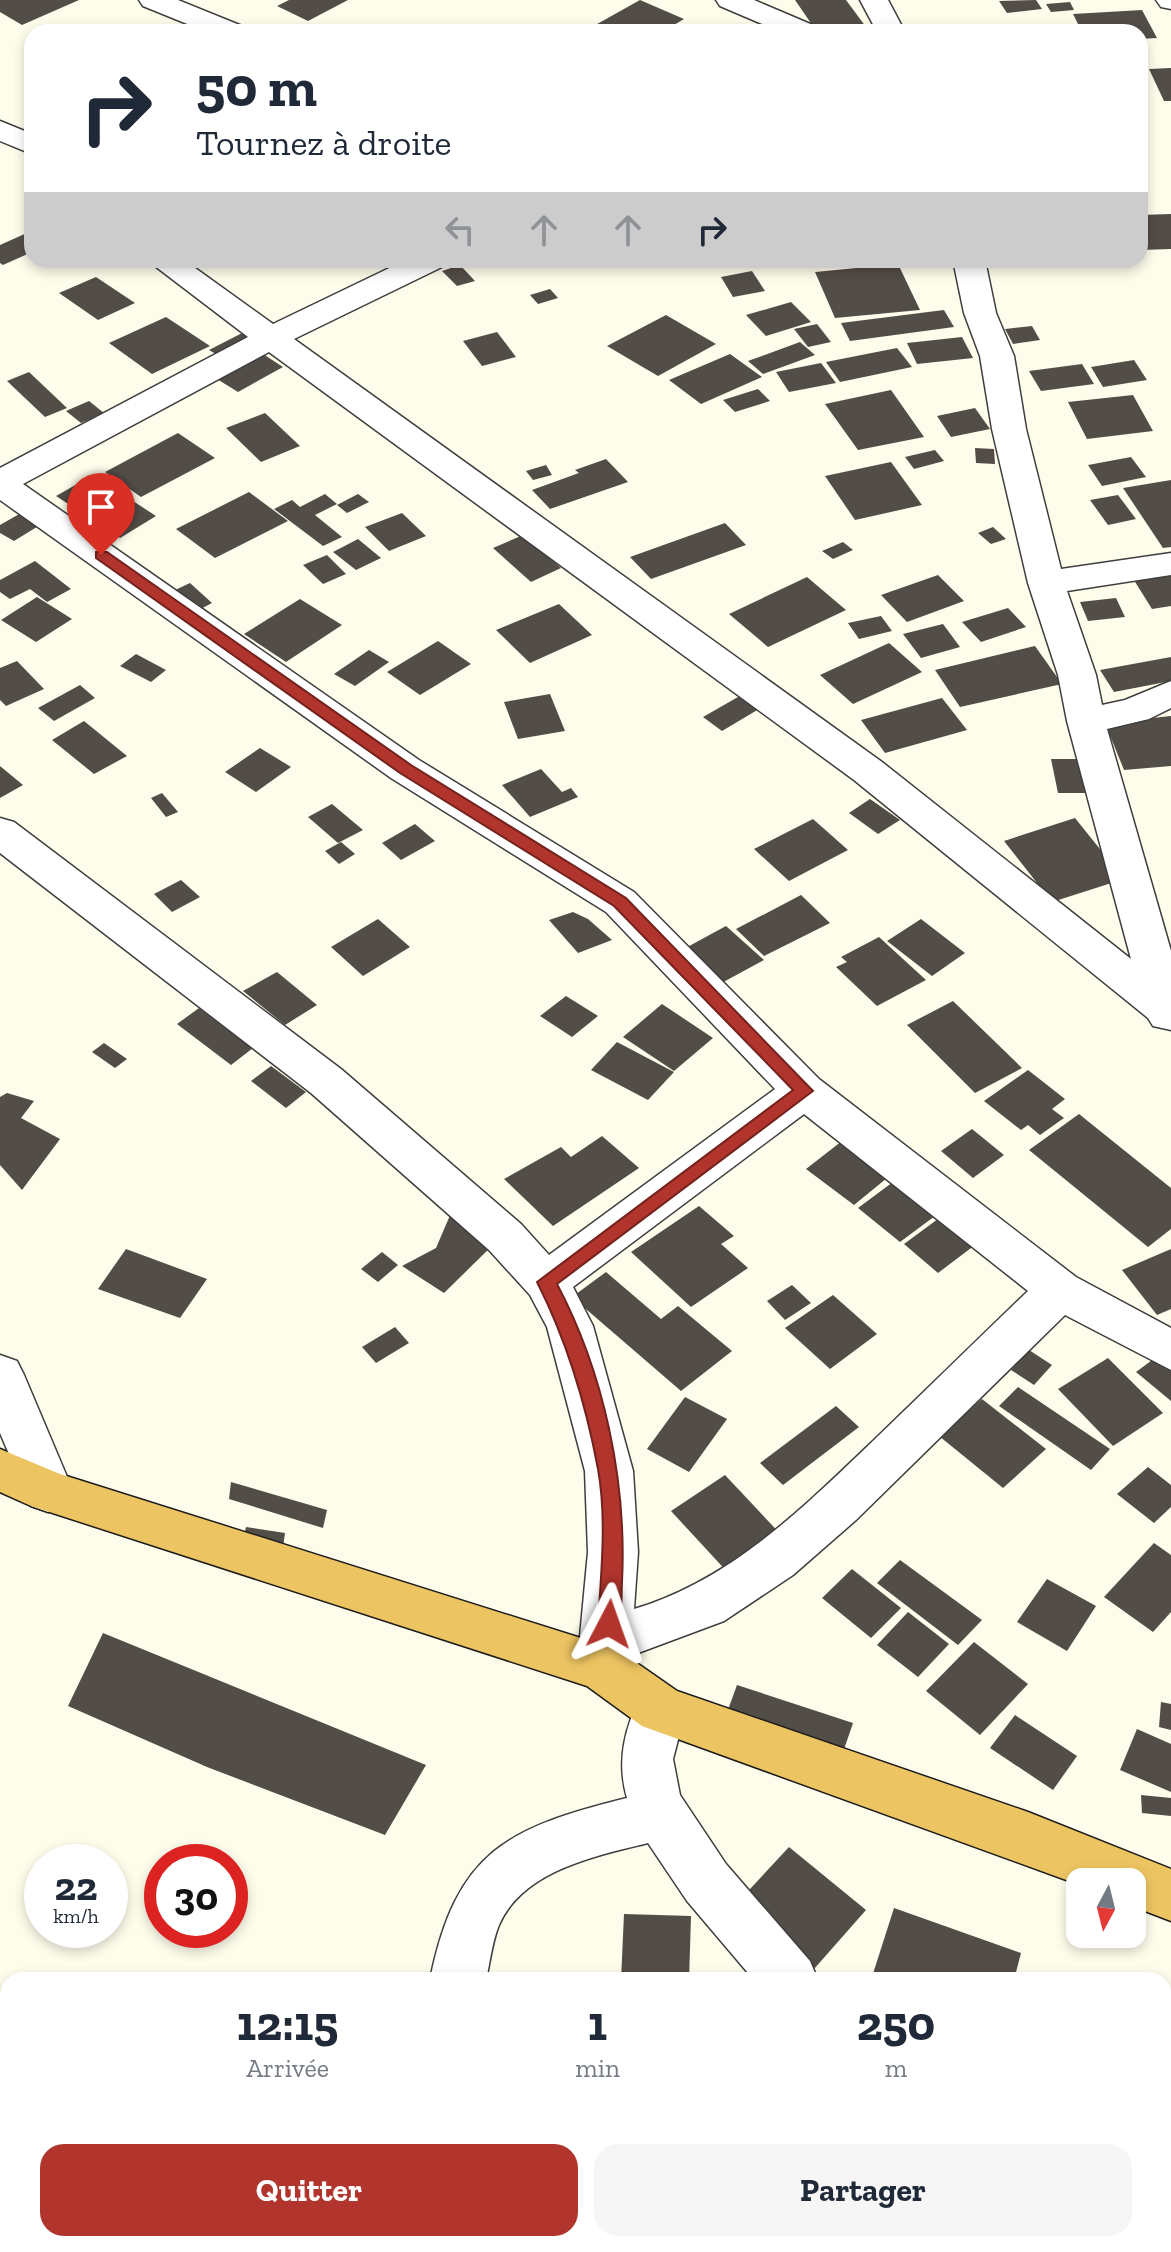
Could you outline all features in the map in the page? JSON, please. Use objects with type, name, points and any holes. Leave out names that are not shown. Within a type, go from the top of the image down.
[{"type":"highway","points":[[0,1470],[48,1491],[606,1646],[660,1709],[1028,1838],[1171,1895]]},
{"type":"street","points":[[730,0],[786,24]]},
{"type":"street","points":[[874,0],[887,24]]},
{"type":"street","points":[[165,10],[208,24]]},
{"type":"street","points":[[0,130],[24,141]]},
{"type":"street","points":[[174,268],[868,771],[1168,1016]]},
{"type":"street","points":[[415,268],[269,339],[0,483],[405,769],[620,902],[804,1091],[1060,1290],[1171,1351]]},
{"type":"street","points":[[971,268],[980,313],[997,356],[1009,429],[1046,583],[1077,675],[1086,721],[1168,1016]]},
{"type":"street","points":[[1046,583],[1171,564]]},
{"type":"street","points":[[1086,721],[1136,710],[1171,693]]},
{"type":"street","points":[[0,832],[326,1081],[505,1237],[546,1282],[570,1326],[609,1471],[613,1552],[606,1646]]},
{"type":"street","points":[[546,1282],[804,1091]]},
{"type":"street","points":[[606,1646],[627,1634],[665,1625],[698,1611],[799,1544],[1060,1290]]},
{"type":"street","points":[[0,1375],[48,1491]]},
{"type":"street","points":[[660,1709],[646,1771],[660,1815],[687,1855],[783,1972]]},
{"type":"street","points":[[460,1972],[481,1904],[502,1876],[538,1854],[595,1831],[660,1815]]},
{"type":"building","points":[[0,0],[79,0],[22,25],[0,12]]},
{"type":"building","points":[[289,0],[348,0],[308,21],[277,6]]},
{"type":"building","points":[[640,0],[684,19],[676,24],[597,24]]},
{"type":"building","points":[[795,0],[846,0],[864,24],[812,24]]},
{"type":"building","points":[[1036,0],[1042,9],[1007,13],[999,1]]},
{"type":"building","points":[[1070,2],[1074,10],[1051,12],[1046,4]]},
{"type":"building","points":[[1142,10],[1157,38],[1148,39],[1148,24],[1078,24],[1073,14]]},
{"type":"building","points":[[1171,68],[1171,101],[1164,101],[1149,69]]},
{"type":"building","points":[[1171,214],[1171,249],[1148,250],[1148,215]]},
{"type":"building","points":[[24,234],[24,256],[3,265],[0,263],[0,245]]},
{"type":"building","points":[[463,268],[475,281],[457,286],[442,271]]},
{"type":"building","points":[[900,268],[920,310],[835,318],[815,272]]},
{"type":"building","points":[[752,271],[765,291],[733,297],[721,277]]},
{"type":"building","points":[[96,277],[135,303],[98,320],[59,293]]},
{"type":"building","points":[[550,289],[558,298],[538,304],[530,295]]},
{"type":"building","points":[[791,302],[811,322],[766,336],[746,315]]},
{"type":"building","points":[[944,310],[954,327],[850,341],[841,323]]},
{"type":"building","points":[[666,315],[716,344],[658,376],[607,346]]},
{"type":"building","points":[[166,317],[210,346],[152,374],[109,343]]},
{"type":"building","points":[[817,324],[831,342],[808,347],[794,329]]},
{"type":"building","points":[[1032,326],[1040,340],[1013,344],[1005,329]]},
{"type":"building","points":[[248,330],[263,338],[224,359],[209,350]]},
{"type":"building","points":[[497,332],[516,357],[482,366],[463,341]]},
{"type":"building","points":[[962,337],[973,358],[917,364],[907,343]]},
{"type":"building","points":[[800,342],[815,355],[763,374],[748,361]]},
{"type":"building","points":[[897,348],[912,367],[840,382],[826,362]]},
{"type":"building","points":[[263,354],[283,367],[238,392],[217,379]]},
{"type":"building","points":[[730,354],[762,377],[701,404],[669,380]]},
{"type":"building","points":[[1134,360],[1147,380],[1103,387],[1091,367]]},
{"type":"building","points":[[821,363],[836,383],[789,392],[776,372]]},
{"type":"building","points":[[1082,364],[1094,384],[1041,391],[1029,371]]},
{"type":"building","points":[[29,372],[67,408],[45,417],[7,381]]},
{"type":"building","points":[[758,389],[770,401],[735,412],[723,400]]},
{"type":"building","points":[[891,390],[924,437],[858,450],[825,404]]},
{"type":"building","points":[[1133,395],[1153,431],[1087,439],[1068,402]]},
{"type":"building","points":[[89,401],[104,413],[81,423],[66,411]]},
{"type":"building","points":[[975,408],[990,429],[951,437],[937,416]]},
{"type":"building","points":[[265,413],[300,446],[261,462],[226,428]]},
{"type":"building","points":[[178,433],[215,458],[141,497],[105,472]]},
{"type":"building","points":[[975,448],[994,449],[995,464],[976,463]]},
{"type":"building","points":[[935,450],[944,461],[914,469],[905,457]]},
{"type":"building","points":[[1131,457],[1146,477],[1102,486],[1088,465]]},
{"type":"building","points":[[606,459],[628,482],[550,509],[532,490],[579,473],[575,470]]},
{"type":"building","points":[[891,462],[922,505],[855,520],[825,476]]},
{"type":"building","points":[[546,465],[552,475],[533,480],[526,471]]},
{"type":"building","points":[[93,475],[156,516],[120,538],[56,496]]},
{"type":"building","points":[[1171,480],[1171,547],[1163,548],[1123,488]]},
{"type":"building","points":[[249,492],[288,521],[215,558],[176,529]]},
{"type":"building","points":[[325,494],[337,504],[315,515],[342,537],[323,546],[274,509],[292,500],[300,507]]},
{"type":"building","points":[[358,494],[369,502],[347,513],[337,505]]},
{"type":"building","points":[[1118,495],[1136,519],[1108,525],[1090,500]]},
{"type":"building","points":[[21,513],[40,525],[14,541],[0,533],[0,525]]},
{"type":"building","points":[[402,513],[426,536],[389,551],[365,527]]},
{"type":"building","points":[[725,523],[746,545],[651,579],[630,557]]},
{"type":"building","points":[[993,527],[1006,539],[991,544],[978,533]]},
{"type":"building","points":[[523,535],[561,568],[531,582],[493,548]]},
{"type":"building","points":[[358,539],[381,558],[356,570],[333,552]]},
{"type":"building","points":[[843,542],[853,550],[833,559],[822,551]]},
{"type":"building","points":[[327,555],[346,574],[323,584],[303,565]]},
{"type":"building","points":[[35,561],[71,589],[47,602],[30,589],[10,599],[0,592],[0,580]]},
{"type":"building","points":[[1171,570],[1171,606],[1152,609],[1132,577]]},
{"type":"building","points":[[938,575],[964,601],[907,622],[881,595]]},
{"type":"building","points":[[807,577],[846,610],[768,647],[729,614]]},
{"type":"building","points":[[190,583],[212,603],[193,613],[171,592]]},
{"type":"building","points":[[37,597],[72,619],[36,642],[1,620]]},
{"type":"building","points":[[1116,598],[1125,617],[1088,621],[1080,602]]},
{"type":"building","points":[[300,599],[342,625],[286,662],[244,634]]},
{"type":"building","points":[[559,604],[592,635],[530,663],[496,630]]},
{"type":"building","points":[[1008,608],[1026,627],[981,642],[962,622]]},
{"type":"building","points":[[881,616],[892,631],[859,639],[848,623]]},
{"type":"building","points":[[943,624],[960,647],[921,658],[903,634]]},
{"type":"building","points":[[438,641],[471,664],[420,695],[387,672]]},
{"type":"building","points":[[889,643],[922,672],[853,704],[820,675]]},
{"type":"building","points":[[1035,646],[1062,684],[960,707],[935,670]]},
{"type":"building","points":[[369,650],[389,662],[355,686],[334,674]]},
{"type":"building","points":[[136,654],[166,670],[151,682],[120,666]]},
{"type":"building","points":[[1171,657],[1171,681],[1114,692],[1100,670]]},
{"type":"building","points":[[17,661],[44,689],[6,706],[0,700],[0,668]]},
{"type":"building","points":[[80,685],[95,698],[54,721],[38,708]]},
{"type":"building","points":[[745,693],[764,706],[722,731],[703,717]]},
{"type":"building","points":[[550,694],[565,731],[518,739],[504,702]]},
{"type":"building","points":[[942,698],[967,730],[885,753],[861,720]]},
{"type":"building","points":[[1171,716],[1171,766],[1124,770],[1105,723]]},
{"type":"building","points":[[84,721],[127,756],[94,774],[52,740]]},
{"type":"building","points":[[260,748],[291,767],[256,792],[225,772]]},
{"type":"building","points":[[1051,759],[1080,759],[1087,793],[1058,793]]},
{"type":"building","points":[[0,766],[23,785],[0,798]]},
{"type":"building","points":[[541,769],[562,792],[571,788],[578,797],[530,817],[502,785]]},
{"type":"building","points":[[162,793],[178,812],[166,817],[151,798]]},
{"type":"building","points":[[870,799],[900,820],[878,834],[849,813]]},
{"type":"building","points":[[332,804],[363,830],[338,843],[308,817]]},
{"type":"building","points":[[1075,818],[1124,879],[1052,902],[1004,841]]},
{"type":"building","points":[[813,819],[848,850],[789,881],[754,849]]},
{"type":"building","points":[[415,824],[435,841],[401,860],[382,843]]},
{"type":"building","points":[[341,842],[355,854],[339,864],[325,851]]},
{"type":"building","points":[[181,880],[200,897],[172,912],[154,894]]},
{"type":"building","points":[[801,895],[830,923],[764,956],[736,929]]},
{"type":"building","points":[[573,912],[588,919],[612,940],[578,953],[549,920]]},
{"type":"building","points":[[378,919],[410,947],[363,976],[331,947]]},
{"type":"building","points":[[921,919],[965,953],[932,976],[887,941]]},
{"type":"building","points":[[726,926],[764,960],[716,986],[680,951]]},
{"type":"building","points":[[879,937],[926,980],[877,1006],[836,967],[847,962],[841,957]]},
{"type":"building","points":[[277,972],[317,1005],[285,1025],[243,991]]},
{"type":"building","points":[[566,996],[598,1016],[572,1037],[540,1016]]},
{"type":"building","points":[[953,1001],[1022,1068],[975,1093],[907,1025]]},
{"type":"building","points":[[662,1004],[713,1038],[674,1071],[623,1037]]},
{"type":"building","points":[[199,1008],[253,1048],[231,1065],[177,1024]]},
{"type":"building","points":[[617,1042],[674,1072],[648,1100],[591,1070]]},
{"type":"building","points":[[104,1043],[127,1059],[115,1068],[92,1052]]},
{"type":"building","points":[[271,1066],[306,1092],[286,1108],[251,1081]]},
{"type":"building","points":[[1028,1070],[1065,1099],[1052,1109],[1064,1118],[1040,1135],[1028,1125],[1021,1130],[984,1101]]},
{"type":"building","points":[[7,1093],[34,1101],[21,1118],[60,1139],[22,1190],[0,1165],[0,1097]]},
{"type":"building","points":[[1079,1114],[1171,1188],[1171,1229],[1148,1247],[1029,1150]]},
{"type":"building","points":[[972,1129],[1004,1155],[973,1178],[941,1151]]},
{"type":"building","points":[[851,1134],[898,1169],[854,1205],[806,1169]]},
{"type":"building","points":[[602,1136],[639,1168],[553,1226],[504,1179],[561,1147],[571,1157]]},
{"type":"building","points":[[893,1182],[935,1216],[900,1242],[858,1208]]},
{"type":"building","points":[[454,1206],[498,1240],[444,1293],[402,1266],[436,1248]]},
{"type":"building","points":[[699,1206],[734,1236],[721,1244],[748,1268],[691,1307],[631,1252]]},
{"type":"building","points":[[942,1216],[975,1245],[938,1273],[904,1244]]},
{"type":"building","points":[[126,1249],[207,1279],[180,1318],[98,1289]]},
{"type":"building","points":[[1171,1249],[1171,1309],[1157,1315],[1122,1270]]},
{"type":"building","points":[[382,1252],[398,1265],[378,1282],[361,1269]]},
{"type":"building","points":[[606,1272],[661,1319],[678,1306],[732,1351],[681,1391],[572,1297]]},
{"type":"building","points":[[792,1285],[811,1303],[785,1320],[767,1301]]},
{"type":"building","points":[[833,1295],[877,1334],[830,1369],[785,1328]]},
{"type":"building","points":[[395,1327],[409,1343],[376,1363],[362,1347]]},
{"type":"building","points":[[1029,1350],[1052,1365],[1034,1385],[1011,1370]]},
{"type":"building","points":[[1163,1352],[1171,1359],[1171,1401],[1136,1372]]},
{"type":"building","points":[[1108,1358],[1163,1413],[1113,1446],[1058,1389]]},
{"type":"building","points":[[1018,1387],[1110,1449],[1091,1470],[999,1406]]},
{"type":"building","points":[[685,1397],[727,1419],[689,1472],[647,1449]]},
{"type":"building","points":[[982,1399],[1046,1449],[1003,1488],[939,1436]]},
{"type":"building","points":[[836,1406],[859,1427],[783,1485],[760,1463]]},
{"type":"building","points":[[1148,1467],[1171,1485],[1171,1507],[1154,1523],[1117,1494]]},
{"type":"building","points":[[725,1475],[785,1539],[731,1576],[671,1511]]},
{"type":"building","points":[[231,1482],[327,1510],[323,1528],[229,1499]]},
{"type":"building","points":[[246,1527],[285,1533],[283,1548],[243,1540]]},
{"type":"building","points":[[1154,1543],[1171,1555],[1171,1612],[1153,1632],[1104,1597]]},
{"type":"building","points":[[900,1560],[982,1620],[958,1645],[877,1583]]},
{"type":"building","points":[[852,1569],[901,1608],[871,1638],[822,1598]]},
{"type":"building","points":[[1047,1579],[1096,1606],[1067,1651],[1017,1622]]},
{"type":"building","points":[[908,1612],[949,1644],[918,1677],[877,1645]]},
{"type":"building","points":[[103,1633],[426,1765],[385,1835],[207,1767],[68,1706]]},
{"type":"building","points":[[974,1642],[1028,1684],[980,1735],[926,1691]]},
{"type":"building","points":[[737,1685],[853,1723],[842,1755],[725,1718]]},
{"type":"building","points":[[1161,1702],[1171,1704],[1171,1730],[1159,1727]]},
{"type":"building","points":[[1015,1715],[1077,1756],[1053,1790],[990,1748]]},
{"type":"building","points":[[1137,1729],[1171,1744],[1171,1792],[1120,1770]]},
{"type":"building","points":[[1141,1795],[1171,1798],[1171,1816],[1142,1813]]},
{"type":"building","points":[[789,1847],[866,1910],[814,1969],[737,1903]]},
{"type":"building","points":[[894,1908],[1021,1953],[1016,1972],[874,1972]]},
{"type":"building","points":[[624,1914],[691,1916],[689,1972],[621,1972]]},
{"type":"route","points":[[101,555],[405,769],[620,902],[804,1091],[546,1282],[570,1326],[609,1471],[613,1552],[609,1624]]}]
